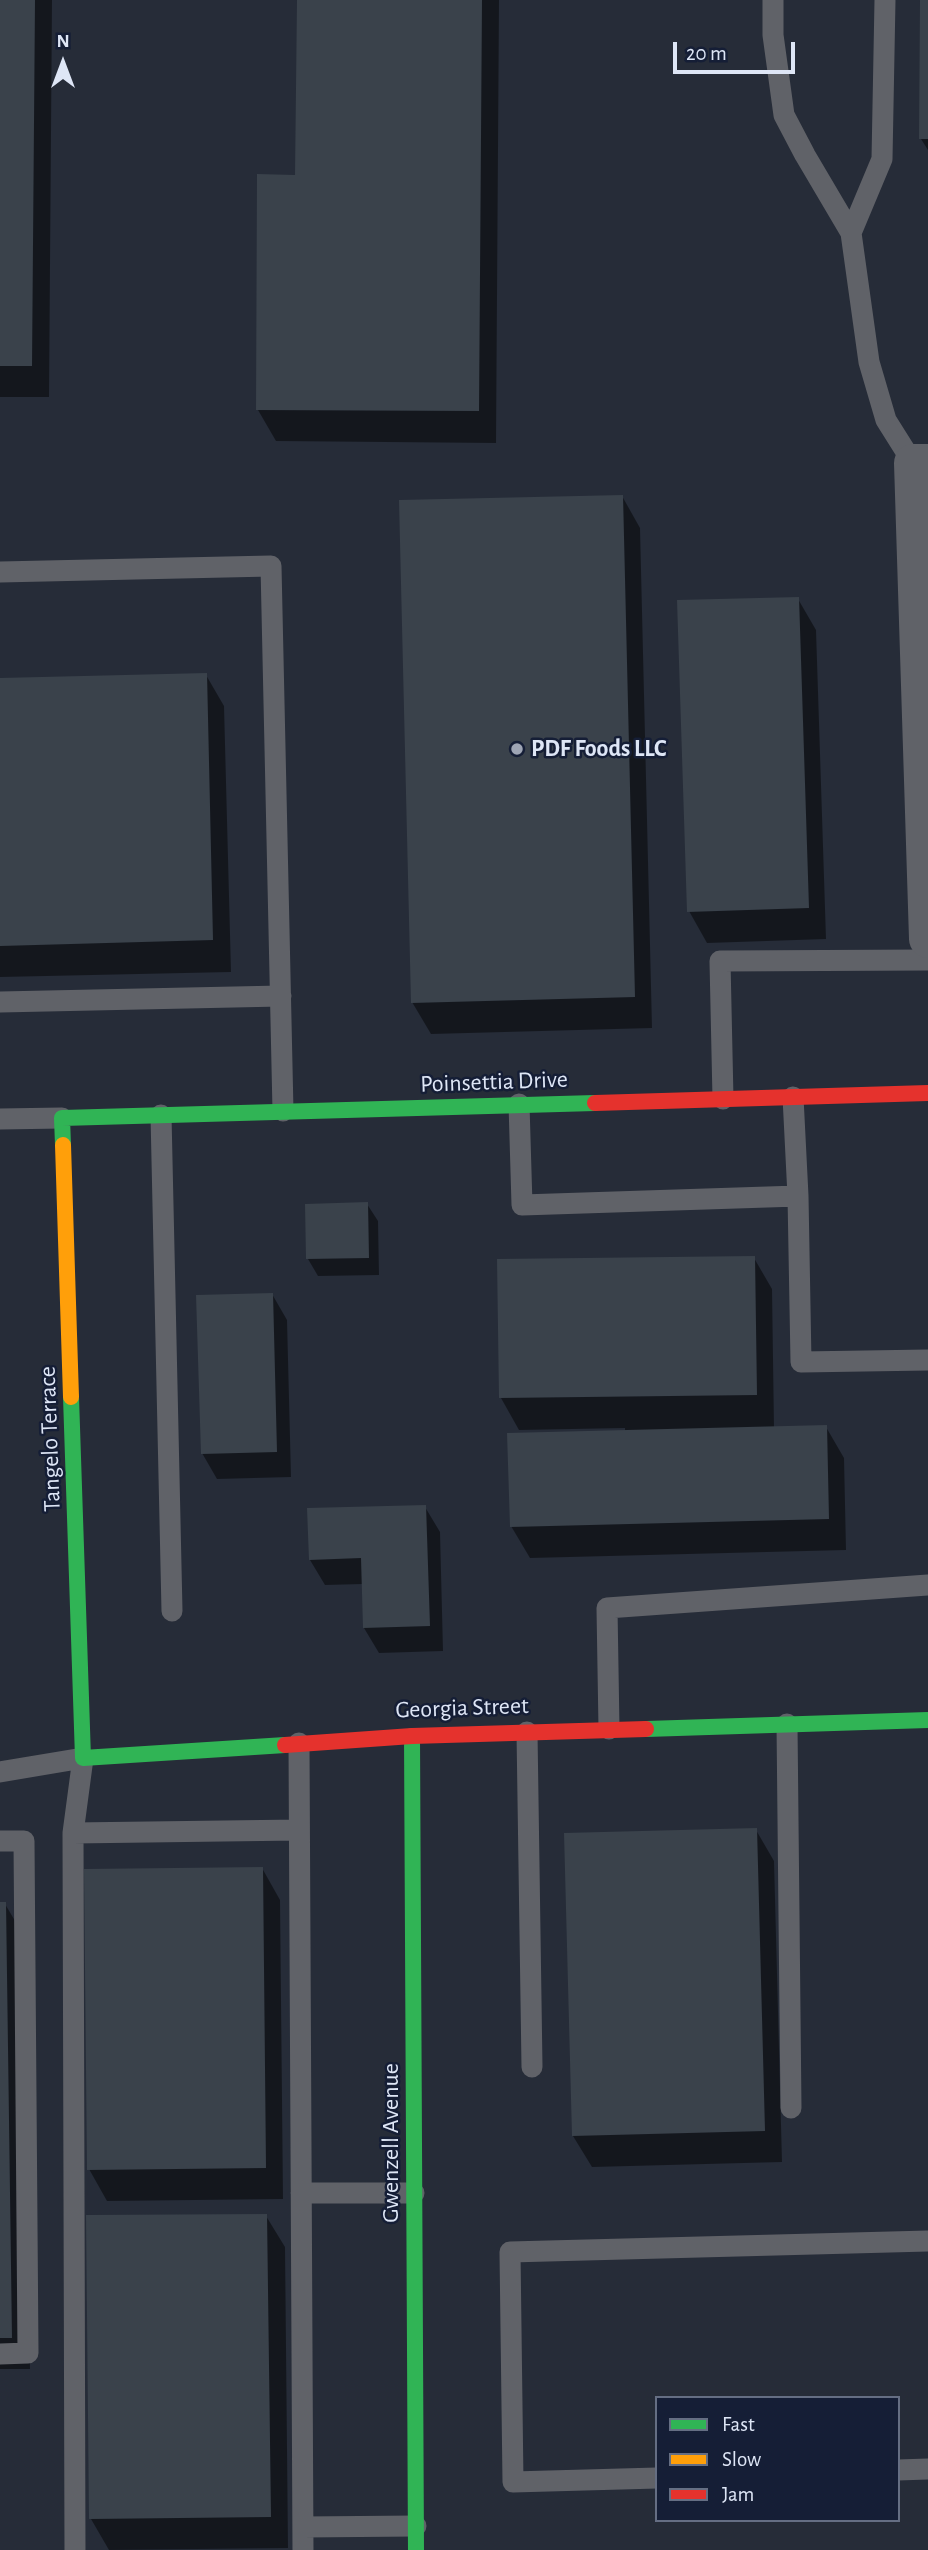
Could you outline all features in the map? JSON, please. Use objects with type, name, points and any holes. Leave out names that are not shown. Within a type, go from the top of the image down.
[{"type":"street","points":[[921,463],[928,939]]},
{"type":"street","name":"Poinsettia Drive","points":[[62,1118],[928,1093]]},
{"type":"street","name":"Tangelo Terrace","points":[[62,1118],[83,1758]]},
{"type":"street","name":"Georgia Street","points":[[83,1758],[412,1736],[928,1720]]},
{"type":"street","name":"Gwenzell Avenue","points":[[412,1736],[416,2550]]},
{"type":"lane","points":[[773,0],[773,35],[784,114],[804,155],[851,233],[869,362],[886,420],[921,463]]},
{"type":"lane","points":[[851,233],[882,159],[885,0]]},
{"type":"lane","points":[[0,572],[271,566],[284,1111]]},
{"type":"lane","points":[[723,1099],[720,961],[928,960]]},
{"type":"lane","points":[[0,1002],[281,996]]},
{"type":"lane","points":[[793,1097],[802,1362],[928,1360]]},
{"type":"lane","points":[[519,1104],[522,1205],[798,1196]]},
{"type":"lane","points":[[161,1115],[172,1611]]},
{"type":"lane","points":[[0,1119],[62,1118]]},
{"type":"lane","points":[[609,1730],[607,1608],[928,1585]]},
{"type":"lane","points":[[787,1724],[791,2108]]},
{"type":"lane","points":[[527,1732],[532,2067]]},
{"type":"lane","points":[[299,1743],[303,2550]]},
{"type":"lane","points":[[75,2550],[73,1833],[83,1758]]},
{"type":"lane","name":"Georgia Street","points":[[0,1772],[83,1758]]},
{"type":"lane","points":[[73,1833],[299,1830]]},
{"type":"lane","points":[[0,1841],[24,1841],[28,2340],[28,2353],[0,2354]]},
{"type":"lane","points":[[301,2193],[414,2193]]},
{"type":"lane","points":[[655,2478],[513,2482],[510,2252],[928,2241]]},
{"type":"lane","points":[[900,2470],[928,2469]]},
{"type":"lane","points":[[303,2527],[416,2526]]},
{"type":"building","points":[[0,0],[35,0],[32,366],[0,366]]},
{"type":"building","points":[[297,0],[482,0],[479,411],[256,410],[257,174],[295,175]]},
{"type":"building","points":[[920,0],[928,0],[928,139],[919,139]]},
{"type":"building","name":"PDF Foods LLC","points":[[623,495],[635,997],[411,1003],[399,500]]},
{"type":"building","points":[[799,597],[809,908],[687,912],[677,600]]},
{"type":"building","points":[[207,673],[213,940],[0,946],[0,678]]},
{"type":"building","points":[[368,1202],[369,1258],[306,1259],[305,1204]]},
{"type":"building","points":[[755,1256],[757,1395],[499,1398],[497,1259]]},
{"type":"building","points":[[273,1293],[277,1452],[201,1454],[196,1295]]},
{"type":"building","points":[[827,1425],[829,1519],[510,1527],[507,1433]]},
{"type":"building","points":[[426,1505],[430,1626],[363,1628],[361,1558],[309,1560],[307,1508]]},
{"type":"building","points":[[757,1828],[765,2131],[572,2136],[564,1833]]},
{"type":"building","points":[[263,1867],[266,2168],[87,2170],[84,1869]]},
{"type":"building","points":[[0,1902],[6,1902],[12,2338],[0,2338]]},
{"type":"building","points":[[267,2214],[271,2517],[89,2519],[86,2215]]},
{"type":"traffic: fast","points":[[63,1145],[62,1118],[595,1103]]},
{"type":"traffic: fast","points":[[71,1397],[83,1758],[285,1745]]},
{"type":"traffic: fast","points":[[646,1729],[928,1720]]},
{"type":"traffic: fast","points":[[412,1736],[416,2550]]},
{"type":"traffic: slow","points":[[63,1145],[71,1397]]},
{"type":"traffic: jam","points":[[595,1103],[928,1093]]},
{"type":"traffic: jam","points":[[285,1745],[412,1736],[646,1729]]},
{"type":"place","name":"PDF Foods LLC","points":[[517,749]]}]
